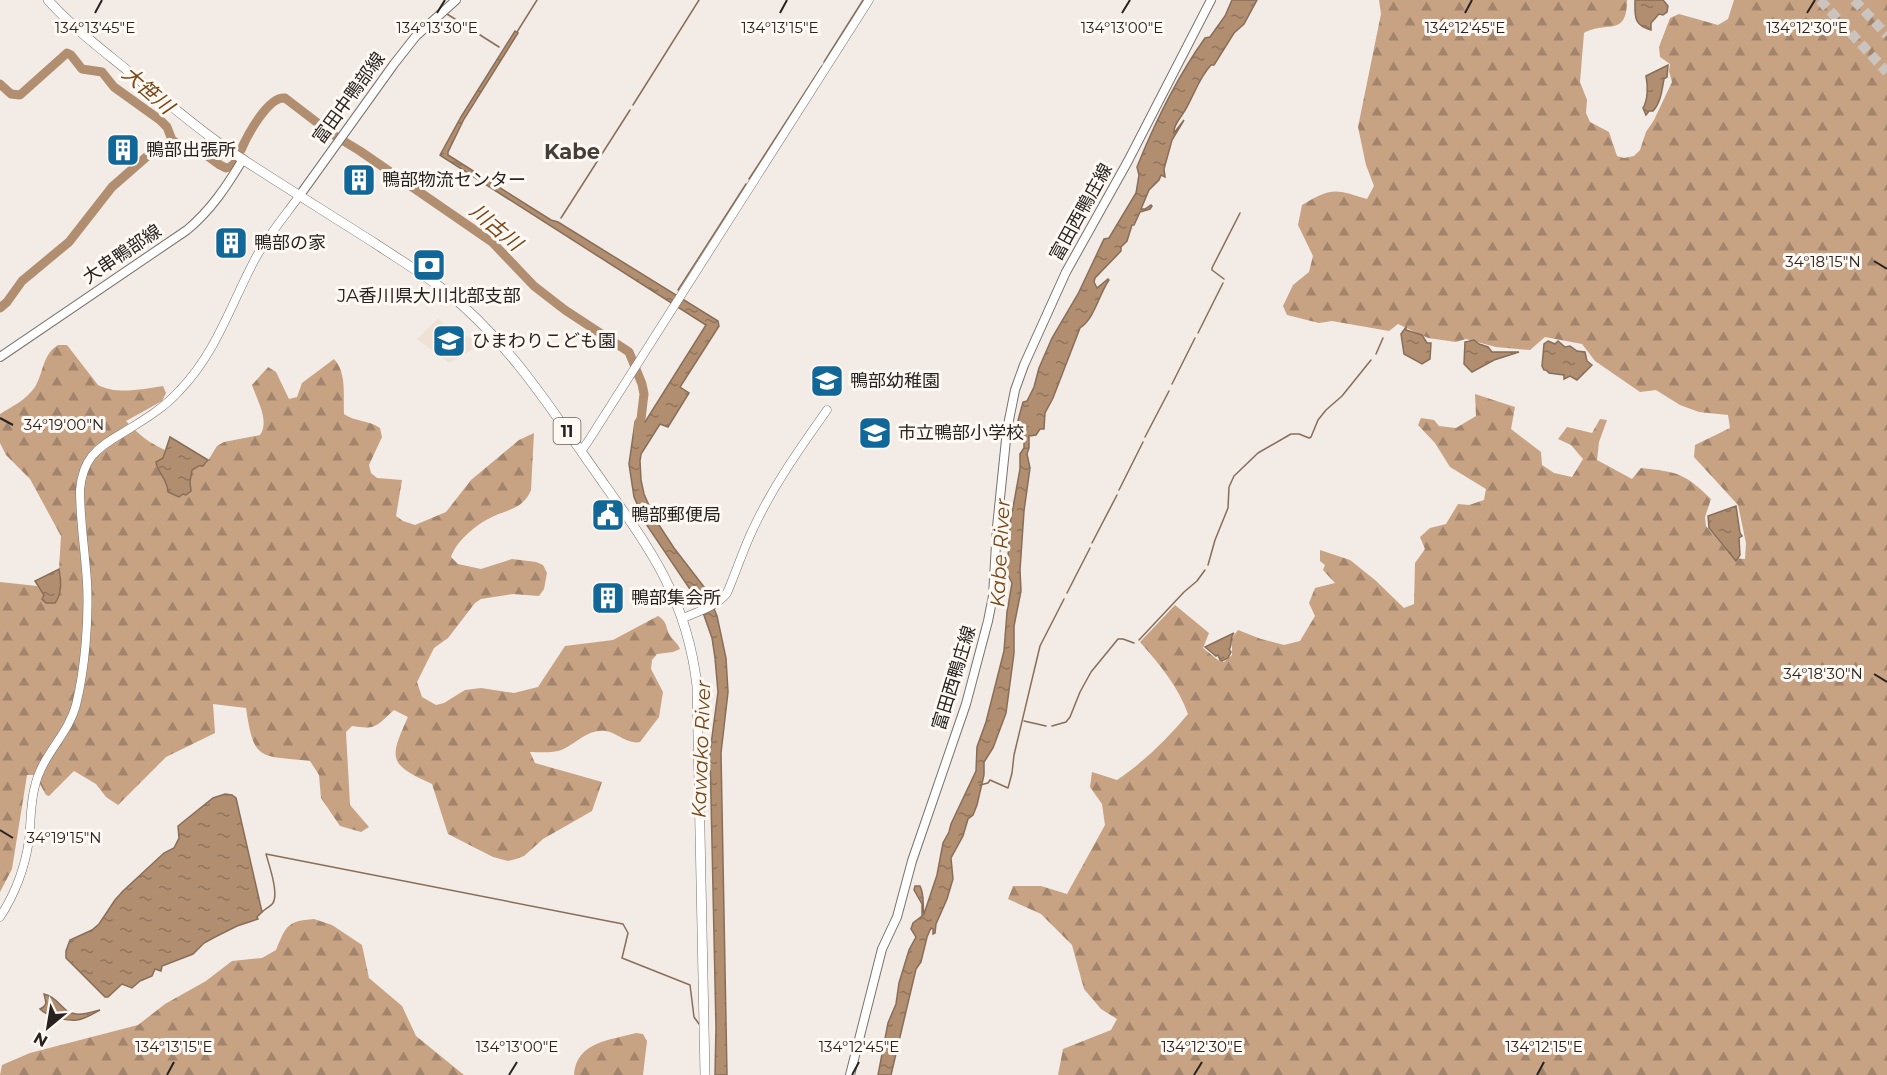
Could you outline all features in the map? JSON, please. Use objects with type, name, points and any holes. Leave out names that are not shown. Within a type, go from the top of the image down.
[{"type":"highway","name":"11","points":[[48,0],[93,43],[191,121],[243,159],[428,278],[462,306],[520,366],[645,543],[665,576],[683,618],[694,660],[699,702],[705,1075]]},
{"type":"main road","name":"富田中鴨部線","points":[[300,195],[416,36],[456,0]]},
{"type":"main road","name":"富田西鴨庄線","points":[[850,1075],[882,949],[897,917],[912,861],[968,696],[988,621],[993,596],[997,526],[1007,430],[1024,365],[1066,272],[1128,161],[1211,0]]},
{"type":"main road","name":"大串鴨部線","points":[[0,357],[187,230],[215,202],[243,159]]},
{"type":"street","points":[[581,451],[869,0]]},
{"type":"street","points":[[0,917],[13,894],[26,858],[32,803],[39,771],[70,722],[76,706],[82,671],[87,614],[87,582],[80,490],[86,465],[103,445],[157,410],[189,381],[214,345],[259,251],[300,195]]},
{"type":"street","points":[[683,618],[722,599],[727,593],[754,527],[768,501],[793,457],[827,410]]},
{"type":"shaded area","name":"ひまわりこども園","points":[[438,319],[457,333],[485,343],[484,348],[473,349],[449,363],[417,339]]},
{"type":"green space","points":[[1379,0],[1627,0],[1624,19],[1619,24],[1592,29],[1584,33],[1580,82],[1587,100],[1586,113],[1590,122],[1609,132],[1617,156],[1624,158],[1634,156],[1640,150],[1646,132],[1672,82],[1670,64],[1660,57],[1659,47],[1670,18],[1679,14],[1718,25],[1728,19],[1734,0],[1887,0],[1887,1075],[1058,1075],[1063,1049],[1111,1030],[1117,1019],[1101,1009],[1084,989],[1072,945],[1041,914],[1008,899],[1013,886],[1041,886],[1067,894],[1105,825],[1102,804],[1090,787],[1092,772],[1117,780],[1155,749],[1188,714],[1174,685],[1140,642],[1175,605],[1209,633],[1203,648],[1224,662],[1232,655],[1232,638],[1238,630],[1284,645],[1300,641],[1315,616],[1309,603],[1315,588],[1335,583],[1323,570],[1325,565],[1320,561],[1320,550],[1350,560],[1404,608],[1414,604],[1415,563],[1425,549],[1420,537],[1430,528],[1446,524],[1458,504],[1469,505],[1484,500],[1486,489],[1450,467],[1435,443],[1418,425],[1421,418],[1434,420],[1439,426],[1456,428],[1476,416],[1475,394],[1515,407],[1511,429],[1541,452],[1542,465],[1554,473],[1572,477],[1583,459],[1571,445],[1558,439],[1567,427],[1592,433],[1600,419],[1607,420],[1599,442],[1597,460],[1632,479],[1641,468],[1664,471],[1687,479],[1711,499],[1705,517],[1706,526],[1733,558],[1745,559],[1746,543],[1738,505],[1694,457],[1695,445],[1730,428],[1728,415],[1699,412],[1680,405],[1656,390],[1640,392],[1595,361],[1582,344],[1545,337],[1530,350],[1496,347],[1466,339],[1456,342],[1428,338],[1398,324],[1389,331],[1332,321],[1319,323],[1287,315],[1283,306],[1293,285],[1309,272],[1313,256],[1298,225],[1302,205],[1320,195],[1334,192],[1348,193],[1367,199],[1374,186],[1366,165],[1358,127],[1381,14]]},
{"type":"green space","points":[[58,345],[67,345],[98,385],[105,388],[130,390],[163,386],[166,393],[162,401],[126,421],[144,438],[165,450],[162,472],[167,481],[183,494],[191,491],[192,470],[206,464],[217,446],[224,442],[260,435],[264,423],[252,385],[268,367],[276,372],[289,399],[297,397],[302,383],[334,359],[343,378],[344,414],[380,428],[382,437],[369,465],[371,473],[377,478],[402,480],[396,516],[415,525],[446,512],[471,480],[519,440],[534,433],[531,490],[528,496],[515,508],[492,517],[474,528],[458,545],[451,557],[458,564],[481,569],[512,559],[536,562],[543,565],[547,573],[544,589],[539,596],[513,594],[481,599],[475,603],[448,638],[434,648],[417,682],[422,697],[436,705],[444,703],[465,690],[481,688],[514,693],[538,687],[565,646],[613,640],[658,616],[664,621],[669,634],[680,649],[657,654],[652,660],[651,669],[663,692],[659,717],[640,742],[600,731],[588,734],[558,751],[530,752],[535,763],[602,782],[592,811],[543,839],[524,856],[508,861],[493,857],[448,834],[432,784],[400,765],[396,759],[396,751],[408,717],[394,710],[376,726],[352,726],[346,732],[350,805],[369,827],[361,832],[340,826],[321,798],[319,775],[310,761],[280,758],[262,753],[252,739],[246,708],[213,704],[215,733],[166,757],[118,805],[106,797],[96,784],[74,771],[49,796],[46,795],[35,775],[27,775],[12,869],[0,892],[0,582],[37,586],[44,595],[61,576],[59,569],[61,536],[30,479],[6,455],[0,443],[0,414],[28,396],[38,381],[49,354]]},
{"type":"green space","points":[[314,919],[332,925],[362,945],[369,978],[402,1006],[416,1036],[464,1075],[0,1075],[2,1065],[30,1053],[138,1025],[165,1004],[206,981],[232,961],[262,958],[276,950],[285,930],[293,923]]},
{"type":"green space","points":[[636,1033],[643,1034],[647,1041],[643,1075],[574,1075],[576,1064],[588,1049],[605,1041]]},
{"type":"water","points":[[1232,0],[1257,0],[1244,24],[1234,33],[1214,65],[1211,65],[1203,76],[1176,125],[1174,133],[1184,120],[1172,140],[1164,169],[1165,177],[1161,175],[1149,190],[1141,209],[1152,206],[1140,212],[1121,251],[1095,278],[1097,288],[1109,280],[1093,312],[1080,328],[1045,413],[1044,429],[1040,429],[1036,435],[1029,436],[1027,454],[1030,468],[1024,511],[1021,591],[1014,626],[1014,653],[1006,713],[993,748],[984,762],[984,775],[977,805],[973,815],[968,819],[963,836],[951,858],[953,879],[936,924],[935,933],[933,934],[931,928],[921,962],[916,969],[891,1075],[878,1075],[888,1023],[896,1004],[899,983],[909,950],[916,937],[911,929],[913,923],[922,916],[922,904],[914,890],[915,886],[920,886],[922,890],[924,914],[937,875],[943,843],[976,771],[977,747],[986,722],[1004,651],[1012,583],[1007,573],[1010,524],[1020,469],[1020,454],[1024,448],[1021,436],[1017,434],[1017,424],[1023,402],[1027,401],[1034,387],[1039,368],[1052,338],[1078,294],[1104,239],[1109,238],[1136,193],[1139,175],[1137,167],[1169,98],[1205,38],[1210,37],[1225,16]]},
{"type":"water","points":[[1635,0],[1663,0],[1668,6],[1667,12],[1663,15],[1659,14],[1651,23],[1651,30],[1645,28],[1636,19]]},
{"type":"water","points":[[515,31],[518,33],[464,119],[448,155],[718,321],[719,326],[680,387],[689,393],[668,427],[660,424],[641,454],[640,461],[644,494],[655,519],[704,587],[710,599],[717,616],[726,658],[728,692],[721,753],[727,1075],[715,1075],[710,752],[718,692],[712,638],[700,604],[646,524],[634,497],[629,464],[635,422],[645,422],[706,325],[440,155]]},
{"type":"water","points":[[1668,65],[1667,77],[1664,79],[1658,104],[1646,115],[1643,108],[1647,93],[1646,76]]},
{"type":"water","points":[[1406,327],[1406,330],[1422,335],[1427,343],[1431,343],[1430,359],[1422,364],[1404,354],[1401,334]]},
{"type":"water","points":[[1474,340],[1488,347],[1492,352],[1519,352],[1494,360],[1472,372],[1464,364],[1465,342]]},
{"type":"water","points":[[1548,341],[1555,344],[1558,341],[1565,347],[1570,346],[1577,351],[1585,352],[1587,361],[1592,365],[1577,380],[1570,376],[1564,379],[1564,375],[1549,373],[1542,366],[1544,344]]},
{"type":"water","points":[[170,437],[208,460],[203,466],[192,470],[191,491],[179,497],[168,492],[156,462],[163,458]]},
{"type":"water","points":[[1736,506],[1742,536],[1739,538],[1740,555],[1736,561],[1709,528],[1708,516]]},
{"type":"water","points":[[59,569],[59,595],[55,603],[46,603],[35,581]]},
{"type":"water","points":[[1234,633],[1229,649],[1231,652],[1228,658],[1222,661],[1218,655],[1216,656],[1205,647]]},
{"type":"water","points":[[225,794],[236,798],[262,912],[257,917],[258,919],[215,937],[204,943],[193,954],[162,966],[161,971],[155,969],[152,976],[140,981],[132,988],[122,984],[108,997],[105,997],[66,958],[70,940],[92,930],[99,924],[123,891],[164,853],[174,848],[179,838],[178,826],[213,798]]},
{"type":"water","points":[[44,994],[53,998],[71,1013],[82,1014],[100,1010],[80,1019],[57,1018],[40,1009],[46,1003]]},
{"type":"waterway","points":[[517,32],[537,0]]},
{"type":"waterway","points":[[633,105],[699,0]]},
{"type":"waterway","points":[[824,62],[863,0]]},
{"type":"waterway","points":[[447,14],[499,47]]},
{"type":"waterway","name":"大笹川","points":[[0,84],[11,94],[20,95],[67,53],[82,69],[102,72],[114,87],[160,120],[167,127],[172,140],[183,147]]},
{"type":"waterway","points":[[749,179],[822,66]]},
{"type":"waterway","name":"川古川","points":[[241,150],[265,110],[278,99],[285,98],[332,134],[492,242],[534,286],[565,310],[629,352],[644,394],[638,434]]},
{"type":"waterway","points":[[561,218],[630,110]]},
{"type":"waterway","name":"川古川","points":[[0,308],[22,281],[69,242],[112,187],[152,152],[166,149],[196,150],[226,168],[235,163]]},
{"type":"waterway","points":[[678,290],[746,184]]},
{"type":"waterway","points":[[1224,279],[1212,268],[1240,213]]},
{"type":"waterway","points":[[1198,333],[1223,283]]},
{"type":"waterway","points":[[1172,384],[1195,338]]},
{"type":"waterway","points":[[1376,354],[1383,338]]},
{"type":"waterway","points":[[1208,565],[1228,508],[1229,487],[1234,476],[1258,453],[1291,434],[1311,437],[1318,420],[1342,396],[1371,360]]},
{"type":"waterway","points":[[1145,437],[1169,391]]},
{"type":"waterway","points":[[1119,490],[1143,442]]},
{"type":"waterway","points":[[1092,543],[1117,495]]},
{"type":"waterway","points":[[1067,593],[1090,548]]},
{"type":"waterway","points":[[1139,640],[1205,570]]},
{"type":"waterway","points":[[980,785],[990,780],[1008,788],[1040,646],[1064,599]]},
{"type":"waterway","points":[[1052,726],[1066,722],[1070,717],[1091,672],[1118,639],[1134,643]]},
{"type":"waterway","points":[[1024,721],[1046,726]]},
{"type":"waterway","points":[[262,912],[272,904],[275,898],[273,879],[266,854],[623,924],[628,933],[622,958],[690,985],[694,1017],[699,1024]]},
{"type":"tunnel","points":[[1820,0],[1887,72]]},
{"type":"tunnel","points":[[1854,0],[1887,35]]},
{"type":"place","name":"鴨部出張所","points":[[123,150]]},
{"type":"place","name":"鴨部物流センター","points":[[359,180]]},
{"type":"place","name":"鴨部の家","points":[[231,243]]},
{"type":"place","name":"JA香川県大川北部支部","points":[[429,265]]},
{"type":"place","name":"ひまわりこども園","points":[[449,341]]},
{"type":"place","name":"鴨部幼稚園","points":[[827,381]]},
{"type":"place","name":"市立鴨部小学校","points":[[875,433]]},
{"type":"place","name":"鴨部郵便局","points":[[608,515]]},
{"type":"place","name":"鴨部集会所","points":[[608,598]]},
{"type":"district","name":"Kabe","points":[[572,151]]},
{"type":"water label","name":"Kabe River","points":[[1000,553]]},
{"type":"water label","name":"Kawako River","points":[[701,749]]}]
